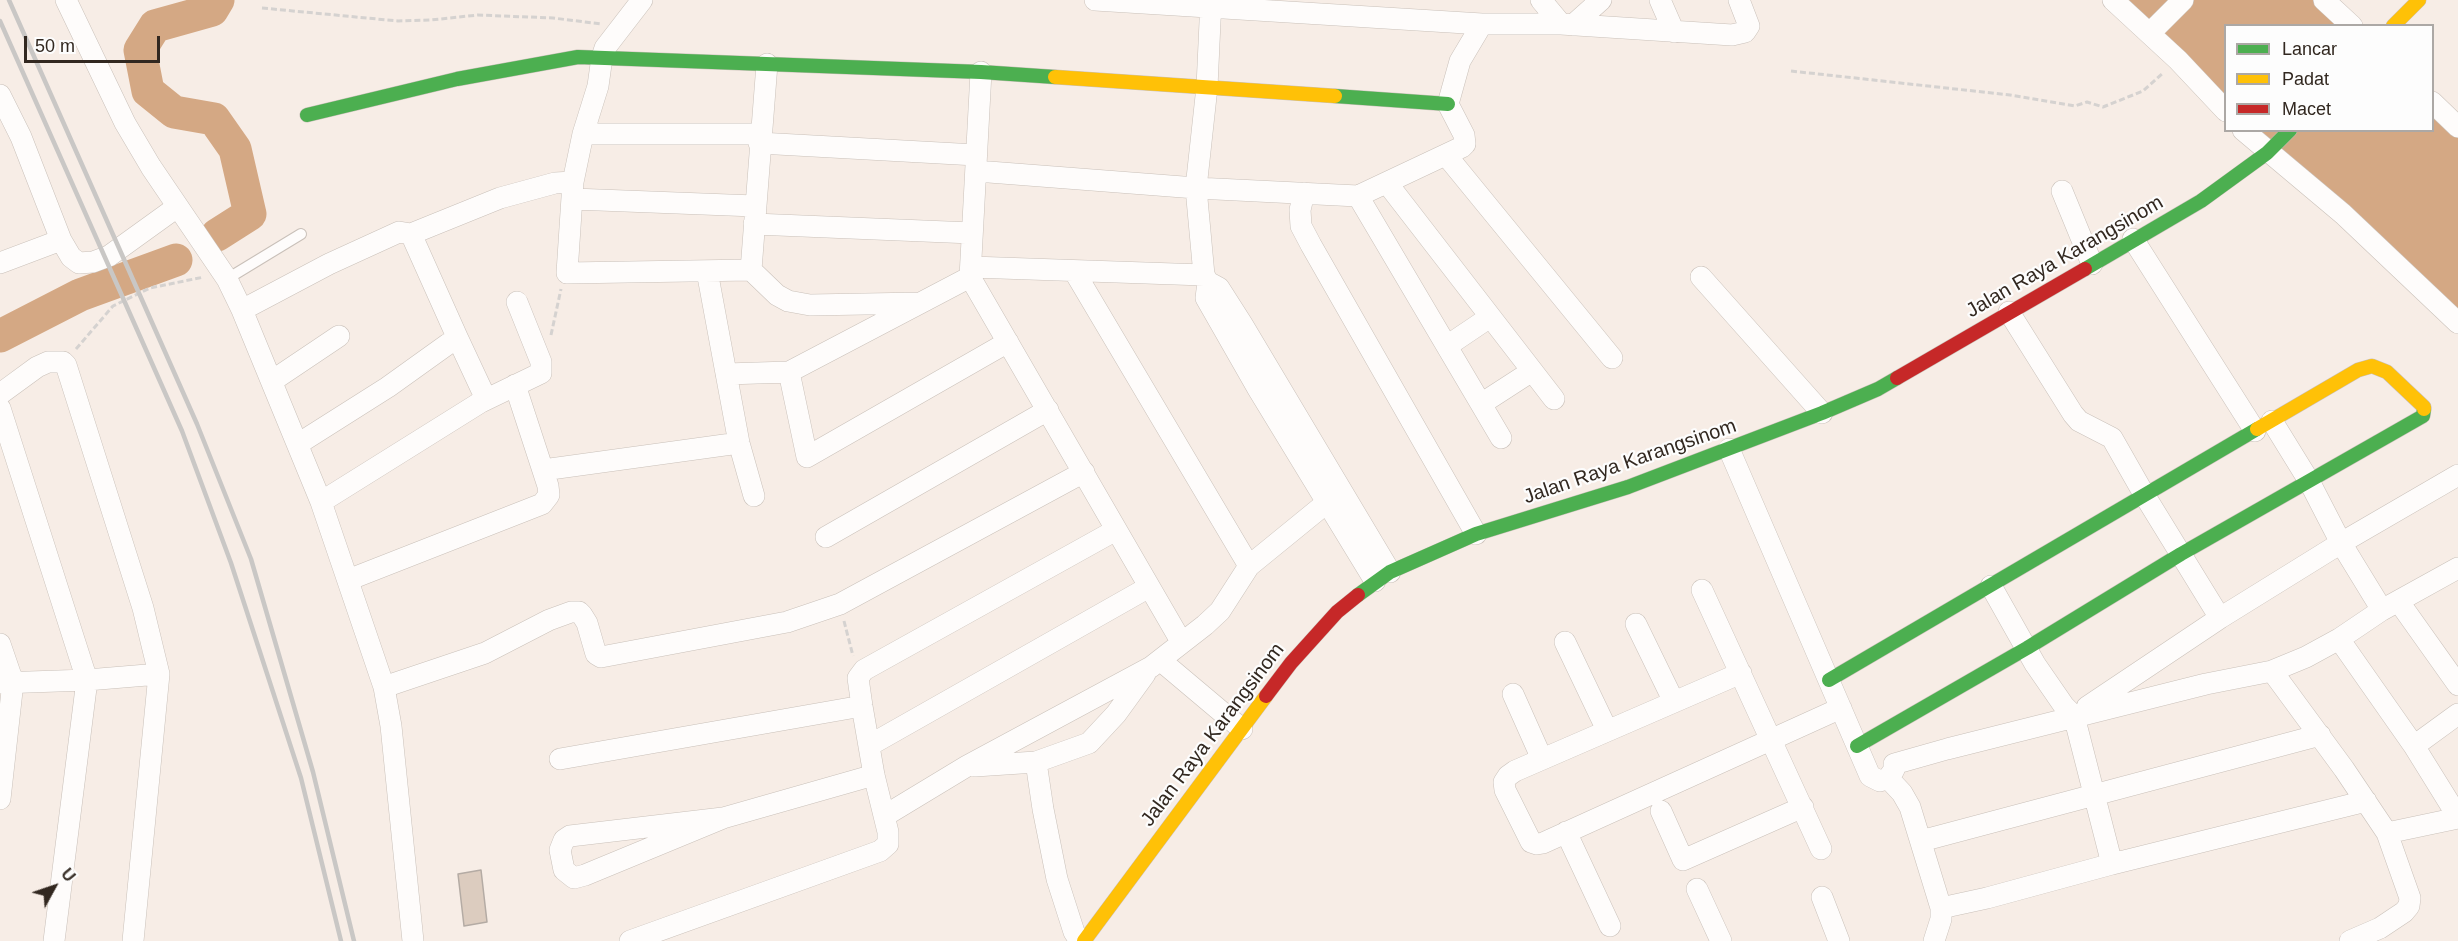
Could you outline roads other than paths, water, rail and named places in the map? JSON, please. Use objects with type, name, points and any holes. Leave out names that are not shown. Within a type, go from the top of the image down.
[{"type":"street","points":[[66,0],[124,123],[226,279],[242,310],[321,502],[384,687],[392,734],[413,941]]},
{"type":"street","points":[[642,0],[617,32],[602,57],[598,86],[584,134],[573,190],[567,273],[751,270],[777,295],[788,301],[810,304],[920,303]]},
{"type":"street","points":[[1095,0],[1211,4],[1482,24],[1567,25],[1732,35],[1748,29],[1749,22],[1739,0]]},
{"type":"street","points":[[1541,0],[1567,25]]},
{"type":"street","points":[[1567,25],[1601,0]]},
{"type":"street","points":[[1660,0],[1674,32]]},
{"type":"street","points":[[2113,0],[2154,29],[2178,60],[2224,109]]},
{"type":"street","points":[[2154,29],[2183,0]]},
{"type":"street","points":[[2324,0],[2350,24]]},
{"type":"street","points":[[2395,24],[2419,0]]},
{"type":"street","points":[[1211,4],[1207,87],[1196,188],[1206,298],[1258,389],[1334,497],[1383,576]]},
{"type":"street","points":[[584,134],[760,139],[1196,188],[1358,196],[1465,144],[1464,135],[1448,104],[1460,61],[1482,24]]},
{"type":"street","points":[[307,115],[457,80],[578,57],[981,72],[1448,104]]},
{"type":"street","points":[[751,270],[767,64]]},
{"type":"street","points":[[981,72],[971,272],[1008,342],[1182,643]]},
{"type":"street","points":[[0,94],[21,137],[61,240],[71,257],[79,263],[93,262],[109,256],[177,207]]},
{"type":"street","points":[[2434,103],[2458,127]]},
{"type":"street","points":[[2246,132],[2271,149],[2458,323]]},
{"type":"street","name":"Jalan Raya Karangsinom","points":[[1082,941],[1314,635],[1356,595],[1383,576],[1476,534],[1628,487],[1822,413],[1878,389],[2201,201],[2271,149],[2288,132]]},
{"type":"street","points":[[1446,155],[1612,358]]},
{"type":"street","points":[[242,310],[329,264],[399,232],[411,234],[500,198],[555,183],[573,190],[755,215],[972,233]]},
{"type":"street","points":[[1387,183],[1554,399]]},
{"type":"street","points":[[2062,191],[2092,264]]},
{"type":"street","points":[[1304,193],[1300,210],[1301,226],[1476,534]]},
{"type":"street","points":[[1358,196],[1501,438]]},
{"type":"street","points":[[411,234],[486,399]]},
{"type":"street","points":[[2133,239],[2264,426],[2309,481],[2341,543],[2390,606],[2458,685]]},
{"type":"street","points":[[0,263],[61,240]]},
{"type":"street","points":[[707,271],[739,443],[754,496]]},
{"type":"street","points":[[726,374],[789,372],[920,303],[971,272],[1074,271],[1206,279]]},
{"type":"street","points":[[1074,271],[1248,566]]},
{"type":"street","points":[[1701,277],[1822,413]]},
{"type":"street","points":[[321,502],[486,399],[541,373],[541,362],[517,302]]},
{"type":"street","points":[[2009,312],[2073,414],[2079,421],[2112,438],[2220,618]]},
{"type":"street","points":[[1447,346],[1490,317]]},
{"type":"street","points":[[272,381],[339,336]]},
{"type":"street","points":[[298,444],[458,339]]},
{"type":"street","points":[[789,372],[807,457],[1008,342]]},
{"type":"street","points":[[0,394],[36,367],[48,362],[63,362],[66,365],[143,608],[159,675],[133,941]]},
{"type":"street","points":[[1829,680],[2358,370],[2372,366],[2387,372],[2424,408],[2423,416],[2181,554],[1882,734],[1857,746]]},
{"type":"street","points":[[1481,404],[1532,371]]},
{"type":"street","points":[[348,580],[542,504],[549,495],[515,385]]},
{"type":"street","points":[[0,408],[87,680],[54,941]]},
{"type":"street","points":[[826,537],[1048,410]]},
{"type":"street","points":[[543,471],[739,443]]},
{"type":"street","points":[[1729,449],[1870,776],[1880,781],[1891,771],[2074,716],[2206,684],[2272,671],[2306,657],[2339,639],[2390,606],[2458,568]]},
{"type":"street","points":[[384,687],[485,653],[549,620],[571,612],[579,612],[582,615],[587,623],[596,654],[601,657],[787,622],[840,604],[1083,472]]},
{"type":"street","points":[[2074,716],[2220,618],[2341,543],[2458,475]]},
{"type":"street","points":[[885,815],[967,766],[1156,663],[1220,610],[1248,566],[1334,497]]},
{"type":"street","points":[[630,941],[880,851],[888,844],[885,815],[874,774],[858,678],[869,666],[1116,530]]},
{"type":"street","points":[[1991,586],[2064,706],[2074,716],[2112,864]]},
{"type":"street","points":[[870,745],[1149,587]]},
{"type":"street","points":[[1702,590],[1772,738],[1821,849]]},
{"type":"street","points":[[1636,624],[1674,702]]},
{"type":"street","points":[[2339,639],[2414,746],[2458,817],[2387,832]]},
{"type":"street","points":[[1565,642],[1607,730]]},
{"type":"street","points":[[0,644],[7,683],[0,799]]},
{"type":"street","points":[[1156,663],[1242,729]]},
{"type":"street","points":[[967,766],[1036,762],[1089,742],[1116,714],[1156,663]]},
{"type":"street","points":[[2272,671],[2320,735],[2387,832],[2410,898],[2409,906],[2404,912],[2380,928],[2350,941]]},
{"type":"street","points":[[1741,673],[1607,730],[1508,776],[1504,782],[1505,790],[1531,842],[1543,843],[1841,708]]},
{"type":"street","points":[[7,683],[159,675]]},
{"type":"street","points":[[1513,694],[1542,759]]},
{"type":"street","points":[[560,759],[862,706]]},
{"type":"street","points":[[2414,746],[2458,714]]},
{"type":"street","points":[[1882,734],[1891,771],[1910,807],[1941,908],[1941,919],[1934,941]]},
{"type":"street","points":[[1921,841],[2320,735]]},
{"type":"street","points":[[1036,762],[1057,879],[1074,932],[1082,941]]},
{"type":"street","points":[[653,838],[874,774]]},
{"type":"street","points":[[1941,908],[2366,801]]},
{"type":"street","points":[[1661,811],[1683,860],[1803,807]]},
{"type":"street","points":[[1566,832],[1610,926]]},
{"type":"street","points":[[1697,889],[1720,941]]},
{"type":"street","points":[[1822,897],[1839,941]]},
{"type":"lane","points":[[226,279],[301,234]]},
{"type":"waterway","points":[[217,235],[250,214],[235,149],[214,119],[174,112],[148,91],[140,50],[155,26],[212,10],[218,0]]},
{"type":"waterway","points":[[0,336],[80,295],[176,260]]},
{"type":"railway","points":[[9,0],[197,424],[251,559],[313,772],[354,941]]},
{"type":"railway","points":[[0,21],[182,431],[231,563],[301,778],[341,941]]}]
